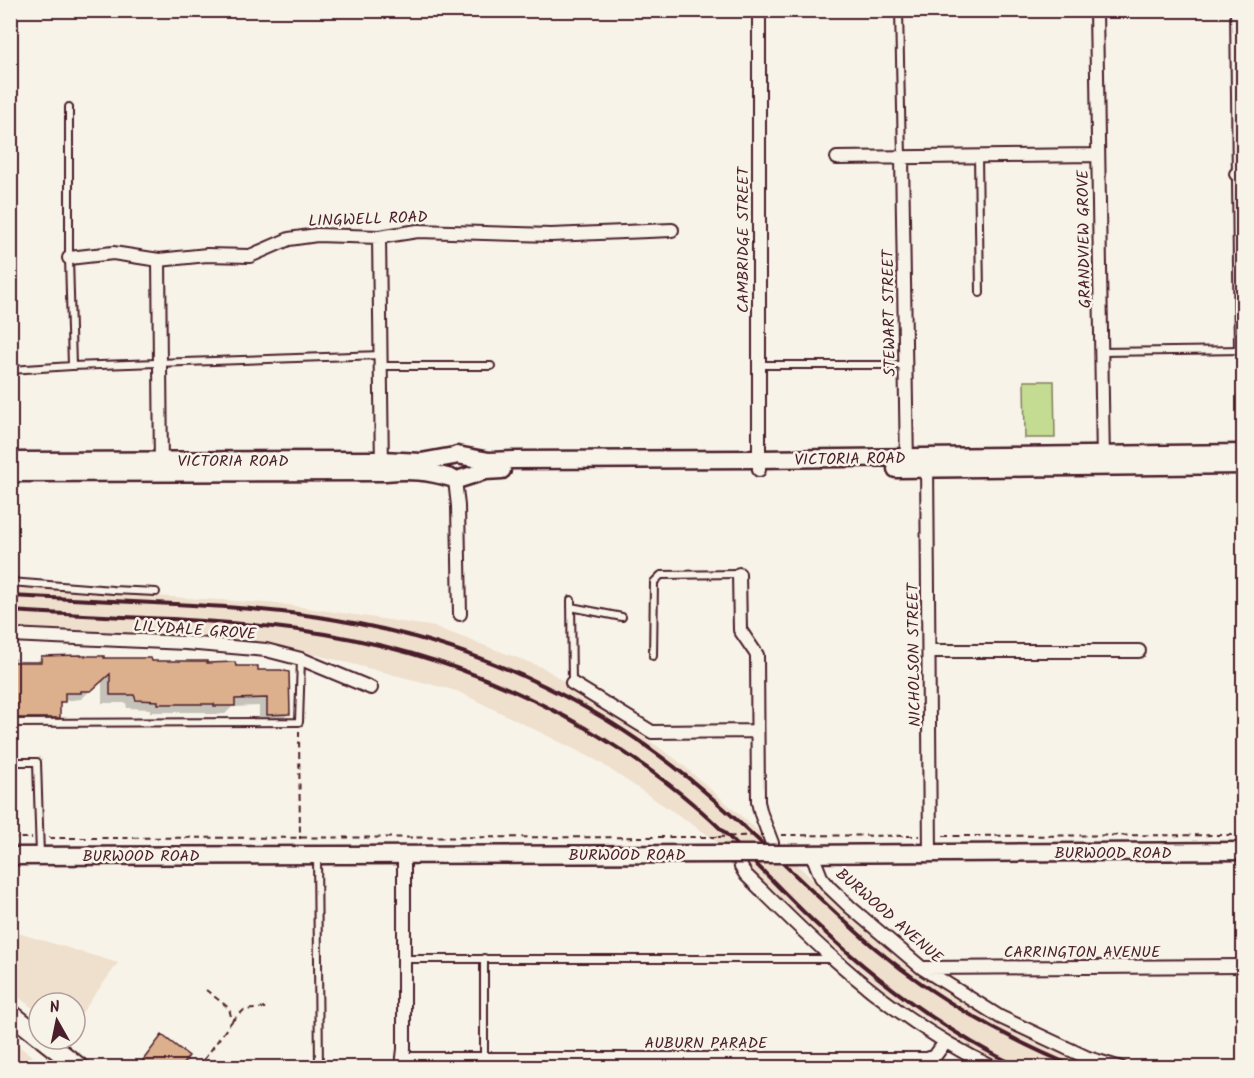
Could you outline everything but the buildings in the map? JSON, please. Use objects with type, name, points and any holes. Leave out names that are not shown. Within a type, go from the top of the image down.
[{"type":"main road","points":[[10,1013],[27,1026]]},
{"type":"main road","points":[[58,1051],[80,1068]]},
{"type":"street","name":"CAMBRIDGE STREET","points":[[759,10],[759,465]]},
{"type":"street","name":"GRANDVIEW GROVE","points":[[1096,10],[1103,460]]},
{"type":"street","points":[[837,158],[1098,155]]},
{"type":"street","name":"STEWART STREET","points":[[902,157],[907,463]]},
{"type":"street","name":"LINGWELL ROAD","points":[[69,258],[113,253],[159,260],[207,255],[250,256],[289,239],[317,235],[379,237],[418,231],[551,235],[672,230]]},
{"type":"street","points":[[379,237],[382,466]]},
{"type":"street","points":[[159,260],[161,466]]},
{"type":"street","name":"VICTORIA ROAD","points":[[382,466],[433,473],[455,479],[492,470],[572,465],[1103,460],[1244,453]]},
{"type":"street","points":[[455,456],[448,459],[444,468],[446,474],[455,479],[458,501],[460,614]]},
{"type":"street","name":"VICTORIA ROAD","points":[[10,461],[161,466],[382,466],[455,456],[489,461],[513,460],[572,465]]},
{"type":"street","name":"VICTORIA ROAD","points":[[1103,460],[1244,465]]},
{"type":"street","name":"NICHOLSON STREET","points":[[927,462],[930,853]]},
{"type":"street","name":"VICTORIA ROAD","points":[[10,472],[161,466]]},
{"type":"street","points":[[740,574],[740,630],[757,655],[758,802],[768,837]]},
{"type":"street","name":"LILYDALE GROVE","points":[[10,635],[186,643],[266,650],[301,659],[371,688]]},
{"type":"street","points":[[929,651],[1139,651]]},
{"type":"street","points":[[572,682],[652,732],[757,731]]},
{"type":"street","name":"BURWOOD ROAD","points":[[10,856],[306,849],[404,854],[736,857],[786,854],[1244,851]]},
{"type":"street","points":[[403,1064],[404,854]]},
{"type":"street","name":"BURWOOD AVENUE","points":[[812,854],[821,877],[836,894],[922,968],[1000,1017],[1088,1058],[1121,1068]]},
{"type":"street","points":[[736,857],[746,875],[834,959],[895,1008],[945,1041],[994,1068]]},
{"type":"street","name":"CARRINGTON AVENUE","points":[[922,968],[1244,966]]},
{"type":"street","name":"AUBURN PARADE","points":[[403,1064],[927,1059],[935,1056],[945,1041]]},
{"type":"lane","points":[[899,10],[902,157]]},
{"type":"lane","points":[[1101,352],[1241,350],[1240,174],[1235,112],[1234,10]]},
{"type":"lane","points":[[69,106],[72,366]]},
{"type":"lane","points":[[1235,112],[1244,112]]},
{"type":"lane","points":[[978,156],[980,294]]},
{"type":"lane","points":[[10,370],[72,366],[381,361],[491,366]]},
{"type":"lane","points":[[759,365],[905,365]]},
{"type":"lane","points":[[653,656],[654,582],[661,575],[740,574]]},
{"type":"lane","points":[[10,582],[156,592]]},
{"type":"lane","points":[[572,682],[571,604],[622,617]]},
{"type":"lane","points":[[10,723],[299,722],[301,659]]},
{"type":"lane","points":[[10,762],[37,762],[40,856]]},
{"type":"lane","points":[[306,849],[319,1068]]},
{"type":"lane","points":[[484,958],[484,1063]]},
{"type":"lane","points":[[403,959],[834,959]]},
{"type":"path","points":[[299,722],[306,849]]},
{"type":"path","points":[[10,838],[306,849],[718,837],[1244,835]]},
{"type":"path","points":[[206,990],[229,1008],[232,1021]]},
{"type":"path","points":[[198,1068],[232,1021],[244,1010],[266,1008]]},
{"type":"shaded area","points":[[10,587],[281,604],[435,627],[544,668],[677,760],[806,873],[834,902],[896,957],[955,997],[1046,1048],[1096,1067],[1009,1067],[977,1051],[888,993],[708,835],[596,760],[457,691],[321,656],[260,643],[11,629]]},
{"type":"shaded area","points":[[11,931],[118,963],[87,1006],[87,991],[27,991],[27,1004],[11,991]]},
{"type":"shaded area","points":[[11,1040],[46,1067],[11,1067]]},
{"type":"green space","points":[[1024,381],[1054,381],[1055,438],[1025,438]]},
{"type":"railway","points":[[10,596],[215,606],[317,617],[384,629],[431,642],[477,657],[522,676],[608,721],[687,777],[735,818],[851,927],[922,984],[972,1016],[1024,1044],[1078,1068]]},
{"type":"railway","points":[[10,611],[172,619],[299,630],[354,639],[408,653],[512,690],[609,742],[655,774],[714,822],[814,922],[886,984],[965,1038],[1021,1068]]}]
